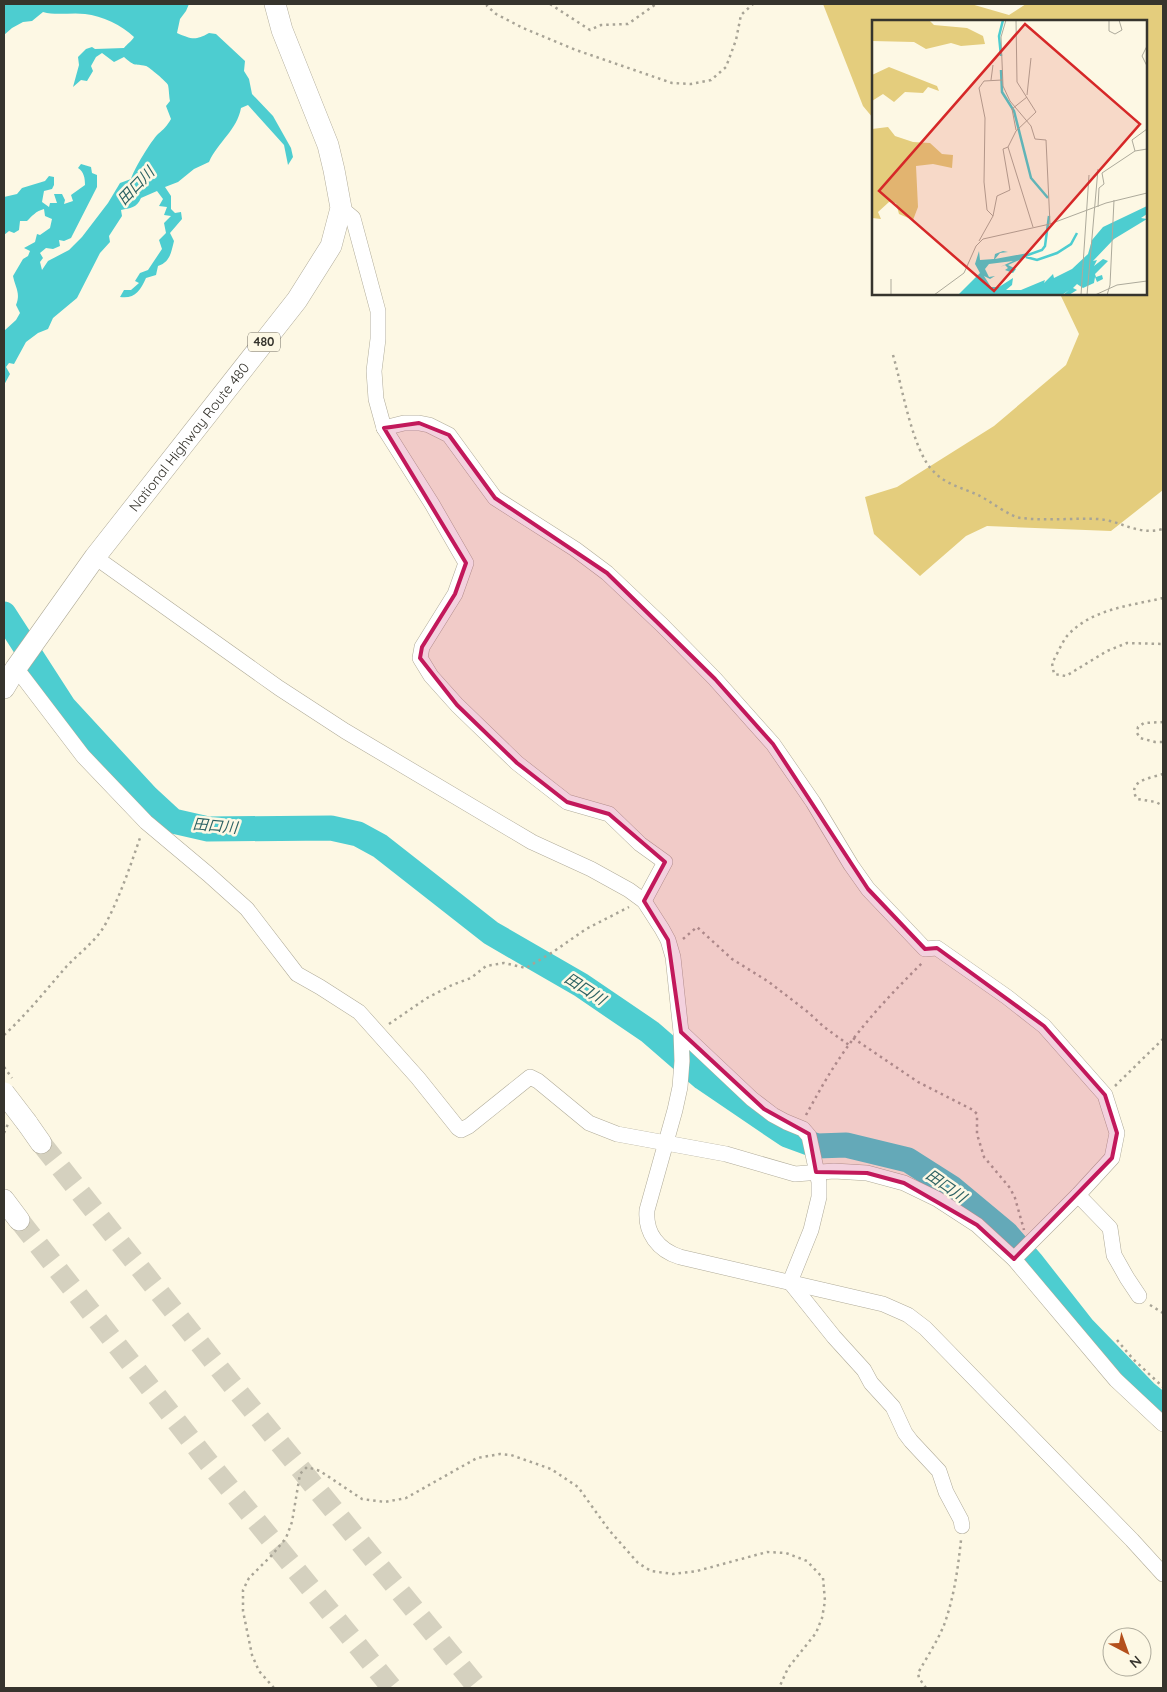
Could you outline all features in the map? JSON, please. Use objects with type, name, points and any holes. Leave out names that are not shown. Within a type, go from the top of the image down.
[{"type":"highway","name":"National Highway Route 480","points":[[4,688],[18,665],[95,557],[297,300],[331,246],[341,208],[328,145],[282,30],[275,4]]},
{"type":"highway","points":[[4,1093],[41,1143]]},
{"type":"street","points":[[341,208],[353,218],[378,311],[378,339],[374,371],[376,399],[384,428],[432,504],[466,563],[455,594],[422,647],[420,658],[431,676],[457,705],[517,763],[567,802],[609,814],[640,844],[665,862],[642,900]]},
{"type":"street","points":[[384,428],[404,423],[419,423],[429,425],[449,435],[494,498],[575,549],[607,573],[715,678],[773,744],[813,802],[851,865],[868,889],[925,949],[937,948],[1008,997],[1044,1026],[1105,1095],[1116,1133],[1112,1158],[1014,1259]]},
{"type":"street","points":[[95,557],[279,688],[345,731],[532,842],[629,890],[642,900],[656,918],[670,946],[676,981],[681,1032],[680,1086],[646,1220],[651,1235],[660,1246],[680,1257],[883,1304],[899,1310],[916,1320],[1163,1574]]},
{"type":"street","points":[[18,665],[83,756],[146,822],[208,874],[247,910],[297,974],[359,1012],[461,1130],[469,1126],[530,1077],[538,1081],[589,1122],[617,1134],[726,1154],[795,1174],[815,1166],[834,1171],[867,1173],[904,1183],[937,1199],[977,1225],[1014,1259],[1116,1380],[1163,1424]]},
{"type":"street","points":[[681,1032],[758,1104],[773,1115],[804,1132],[819,1182],[817,1209],[811,1230],[790,1282]]},
{"type":"street","points":[[1078,1195],[1110,1228],[1114,1255],[1139,1296]]},
{"type":"street","points":[[790,1282],[834,1337],[864,1370],[871,1383],[893,1407],[905,1433],[939,1471],[946,1492],[962,1520],[962,1526]]},
{"type":"path","points":[[487,4],[496,14],[522,28],[558,43],[672,83],[691,84],[712,80],[726,67],[736,40],[742,15],[753,4]]},
{"type":"path","points":[[550,4],[590,30],[601,25],[628,24],[656,4]]},
{"type":"path","points":[[894,355],[913,428],[922,454],[934,472],[952,485],[978,495],[1018,518],[1100,519],[1152,532],[1163,529]]},
{"type":"path","points":[[1163,598],[1101,613],[1083,621],[1066,637],[1052,663],[1054,674],[1066,676],[1107,650],[1127,643],[1163,644]]},
{"type":"path","points":[[1163,722],[1144,723],[1138,727],[1137,733],[1140,738],[1163,742]]},
{"type":"path","points":[[1163,774],[1136,783],[1133,793],[1137,799],[1156,802],[1163,806]]},
{"type":"path","points":[[4,1035],[32,1008],[65,968],[98,935],[107,922],[123,886],[146,822]]},
{"type":"path","points":[[376,1032],[427,998],[452,984],[471,978],[486,966],[504,963],[526,968],[586,929],[642,900]]},
{"type":"path","points":[[670,946],[697,927],[732,959],[769,982],[849,1045]]},
{"type":"path","points":[[804,1132],[824,1082],[854,1038],[895,989],[937,948]]},
{"type":"path","points":[[854,1038],[918,1082],[973,1110],[977,1114],[977,1134],[984,1157],[1010,1188],[1015,1198],[1024,1232],[1033,1240]]},
{"type":"path","points":[[1105,1095],[1163,1039]]},
{"type":"path","points":[[1116,1340],[1163,1387]]},
{"type":"path","points":[[274,1688],[259,1671],[252,1655],[244,1611],[243,1590],[250,1578],[286,1538],[292,1522],[300,1474],[307,1468],[320,1470],[362,1500],[385,1502],[406,1498],[477,1458],[500,1454],[511,1455],[551,1469],[578,1487],[609,1530],[638,1564],[651,1571],[674,1574],[697,1571],[767,1552],[786,1553],[807,1560],[823,1578],[825,1601],[822,1618],[816,1633],[788,1668],[779,1688]]},
{"type":"path","points":[[926,1688],[918,1674],[933,1649],[944,1624],[958,1568],[962,1526]]},
{"type":"highlighted area","points":[[419,423],[449,435],[495,498],[607,573],[715,679],[773,744],[868,889],[925,949],[937,948],[1044,1026],[1105,1095],[1117,1133],[1112,1158],[1014,1259],[977,1225],[904,1183],[867,1173],[816,1172],[809,1134],[764,1109],[681,1032],[668,940],[644,901],[665,862],[609,814],[567,802],[517,763],[457,705],[420,658],[422,647],[455,594],[466,563],[384,428]]},
{"type":"shaded area","points":[[823,4],[971,4],[1009,15],[1026,4],[1163,4],[1163,490],[1111,531],[987,526],[966,536],[920,576],[874,534],[865,497],[897,487],[994,426],[1066,365],[1079,334],[1060,295],[1147,295],[1147,20],[872,20],[872,117],[863,106]]},
{"type":"water","points":[[4,4],[189,4],[180,19],[177,33],[193,38],[209,33],[216,34],[245,61],[244,71],[249,79],[252,94],[273,116],[291,148],[293,157],[288,165],[284,145],[248,105],[241,108],[236,123],[209,162],[194,169],[178,182],[165,187],[171,196],[171,209],[175,213],[181,212],[182,219],[170,233],[174,241],[171,253],[165,262],[158,266],[156,275],[146,278],[142,287],[130,297],[120,297],[124,290],[131,290],[139,283],[135,281],[140,273],[148,270],[162,249],[159,240],[166,233],[164,223],[171,216],[164,215],[167,207],[159,206],[163,199],[157,191],[141,198],[133,207],[121,210],[122,216],[109,236],[110,242],[100,253],[77,298],[53,318],[48,329],[38,333],[26,342],[14,364],[9,363],[6,367],[10,374],[4,385],[4,331],[16,320],[20,313],[16,305],[18,293],[13,276],[30,251],[24,248],[35,242],[37,234],[40,235],[50,228],[52,219],[45,216],[44,209],[41,210],[27,221],[20,221],[19,230],[14,233],[9,231],[4,235],[4,197],[17,194],[22,188],[45,181],[49,176],[54,177],[54,185],[52,189],[44,191],[42,202],[49,207],[50,203],[57,203],[54,194],[62,194],[65,200],[64,204],[73,201],[71,195],[85,185],[84,175],[78,168],[81,164],[91,167],[92,173],[97,175],[97,187],[71,238],[64,241],[59,240],[60,246],[53,249],[46,248],[40,253],[43,258],[40,262],[42,270],[48,261],[69,250],[82,237],[108,203],[120,183],[131,179],[147,149],[171,119],[166,106],[170,101],[167,83],[148,67],[133,64],[124,57],[114,62],[102,53],[96,57],[91,66],[93,71],[87,81],[81,80],[73,87],[79,65],[78,57],[86,49],[92,47],[95,49],[124,48],[134,37],[124,29],[91,15],[43,12],[32,21],[23,22],[4,35]]},
{"type":"waterway","name":"田口川","points":[[4,614],[64,707],[147,797],[173,821],[208,829],[331,828],[358,834],[380,846],[491,933],[581,985],[650,1032],[703,1078],[787,1135],[817,1146],[846,1145],[908,1160],[952,1188],[1006,1233],[1083,1328],[1145,1392],[1163,1407]]},
{"type":"tunnel","points":[[41,1143],[230,1382],[478,1688]]},
{"type":"tunnel","points":[[19,1220],[209,1463],[392,1688]]}]
